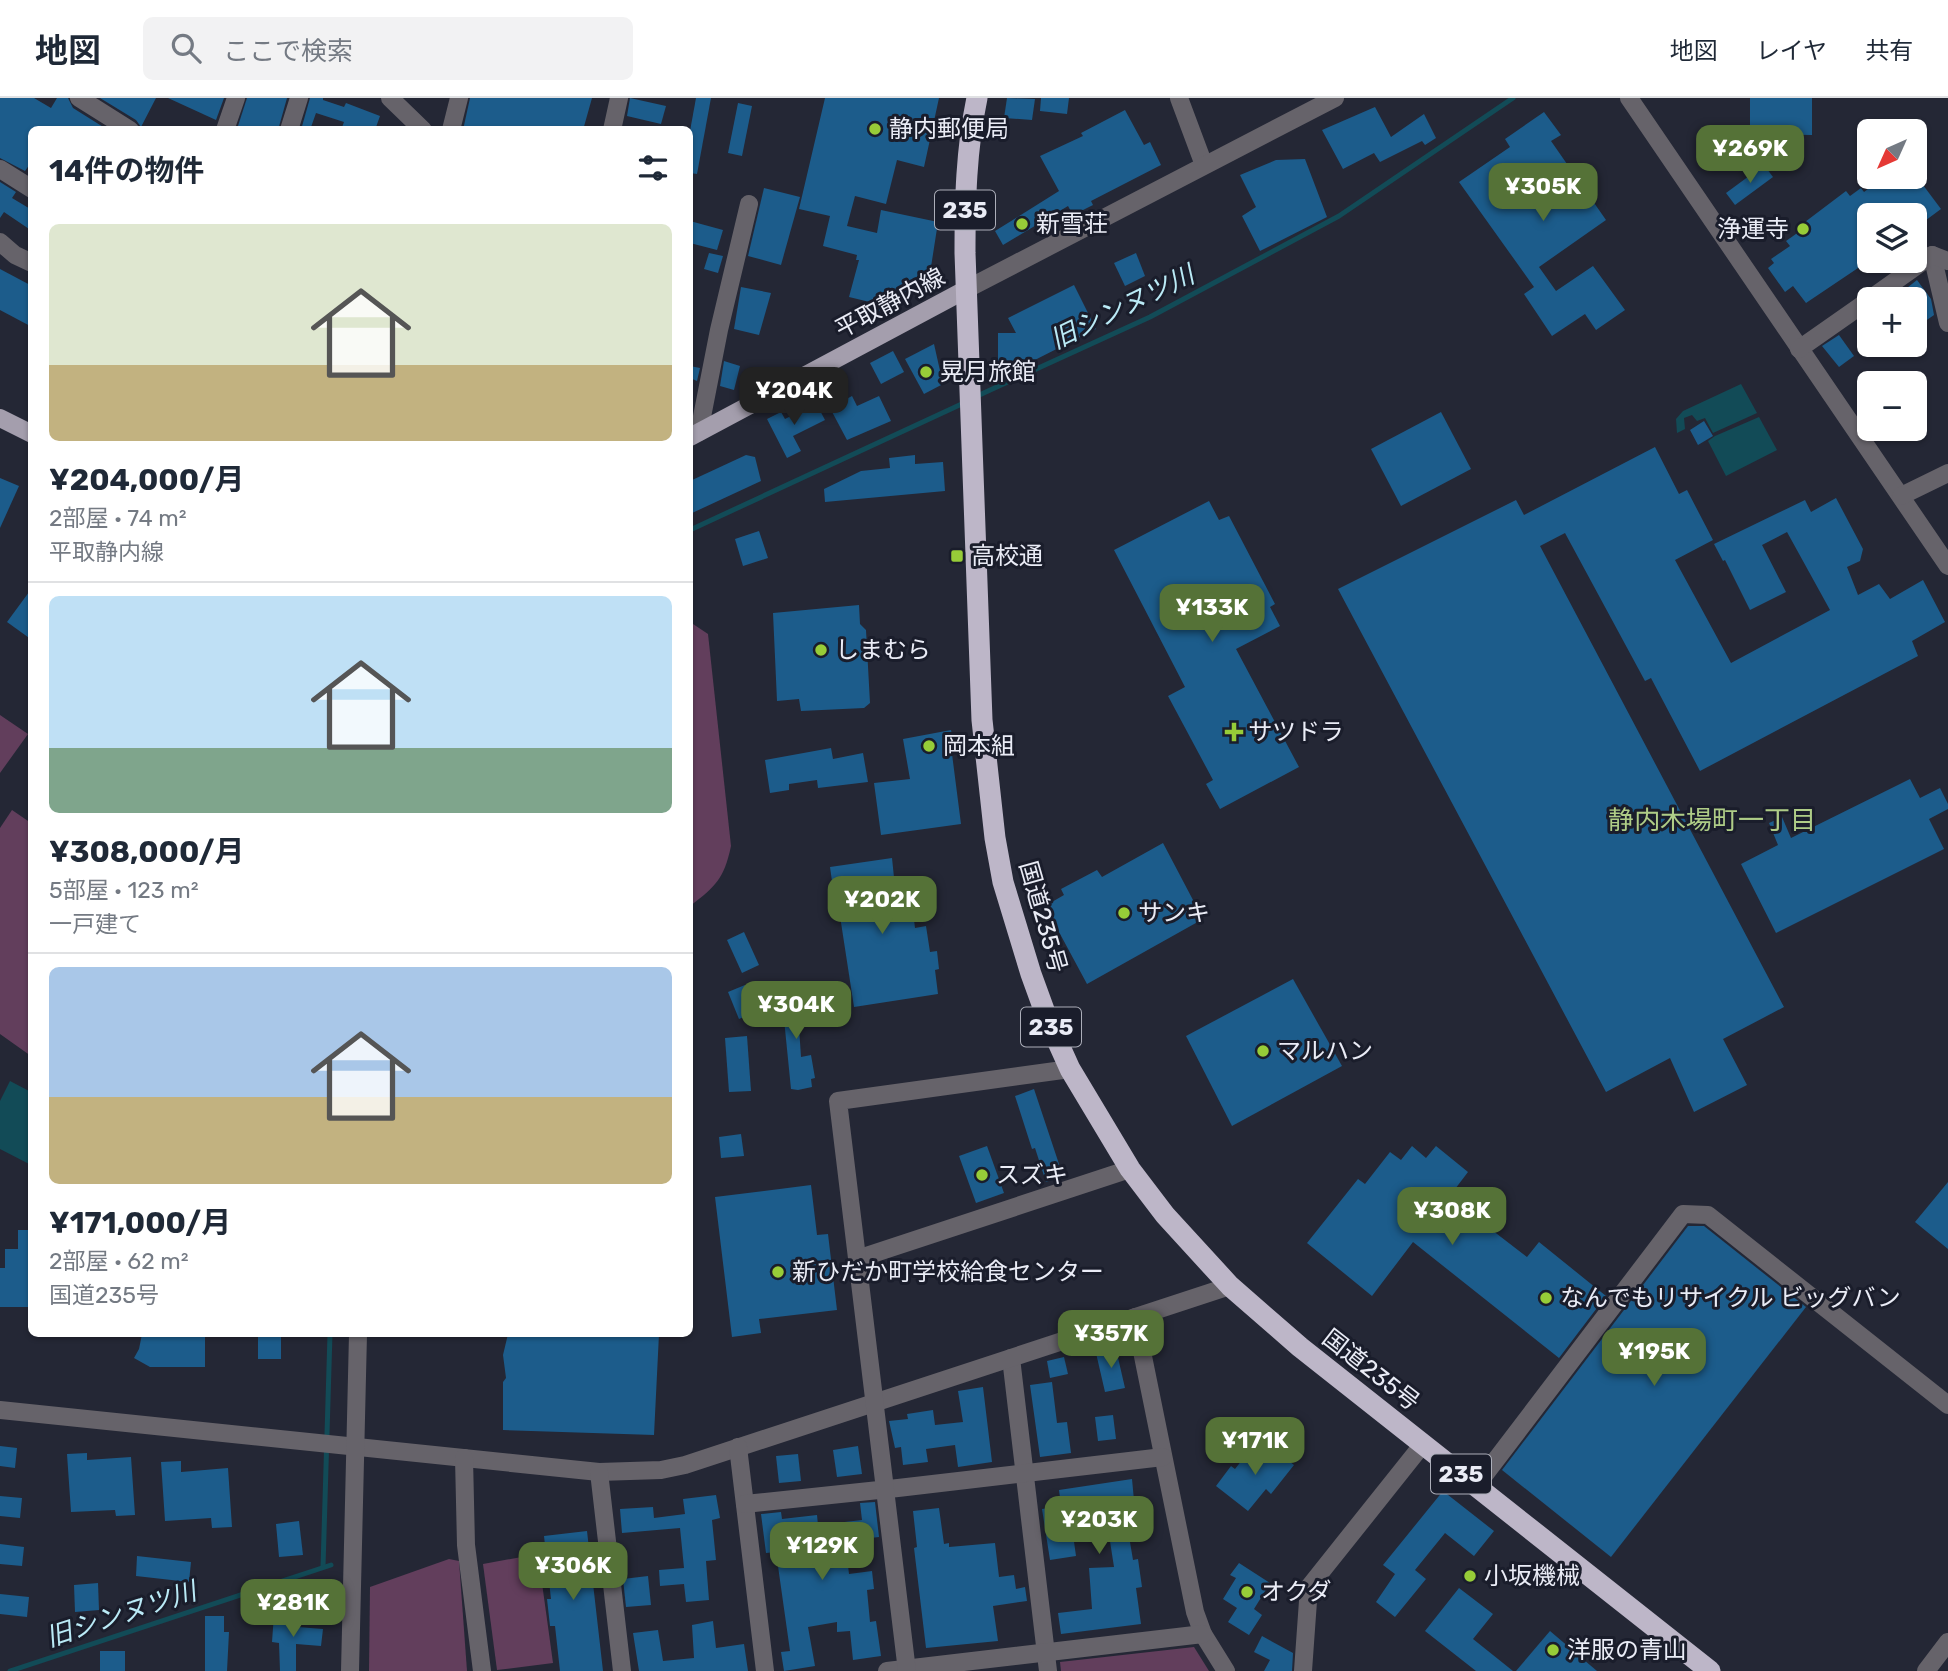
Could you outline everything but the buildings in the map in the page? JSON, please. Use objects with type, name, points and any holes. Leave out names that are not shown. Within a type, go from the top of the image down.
[{"type":"highway","name":"国道235号","points":[[977,98],[965,190],[965,290],[982,720],[995,838],[1003,882],[1031,974],[1070,1069],[1130,1169],[1165,1215],[1230,1286],[1300,1347],[1710,1671]]},
{"type":"main road","name":"平取静内線","points":[[694,434],[965,290]]},
{"type":"main road","points":[[0,418],[28,432]]},
{"type":"street","points":[[79,98],[124,126]]},
{"type":"street","points":[[226,126],[236,98]]},
{"type":"street","points":[[290,126],[299,98]]},
{"type":"street","points":[[390,98],[420,126]]},
{"type":"street","points":[[452,126],[460,98]]},
{"type":"street","points":[[613,126],[619,98]]},
{"type":"street","points":[[1179,98],[1204,165]]},
{"type":"street","points":[[965,290],[1335,98]]},
{"type":"street","points":[[1629,98],[1948,566]]},
{"type":"street","points":[[0,169],[28,186]]},
{"type":"street","points":[[694,434],[749,204]]},
{"type":"street","points":[[0,242],[28,261]]},
{"type":"street","points":[[1891,287],[1940,258],[1948,323]]},
{"type":"street","points":[[1799,349],[1857,308]]},
{"type":"street","points":[[1901,496],[1948,473]]},
{"type":"street","points":[[907,1670],[838,1101],[1070,1069]]},
{"type":"street","points":[[857,1259],[1130,1169]]},
{"type":"street","points":[[1476,1486],[1682,1214],[1708,1215],[1948,1405]]},
{"type":"street","points":[[0,1410],[599,1472],[661,1470],[685,1465],[1230,1286]]},
{"type":"street","points":[[1135,1317],[1195,1612],[1203,1634],[1226,1671]]},
{"type":"street","points":[[350,1671],[358,1337]]},
{"type":"street","points":[[1011,1358],[1047,1662]]},
{"type":"street","points":[[1303,1671],[1309,1587],[1423,1444]]},
{"type":"street","points":[[738,1447],[765,1671]]},
{"type":"street","points":[[746,1504],[1163,1457]]},
{"type":"street","points":[[464,1458],[466,1545],[481,1671]]},
{"type":"street","points":[[599,1472],[622,1671]]},
{"type":"street","points":[[887,1671],[1047,1662],[1203,1634]]},
{"type":"street","points":[[1926,1671],[1948,1642]]},
{"type":"shaded area","points":[[693,624],[708,634],[731,846],[722,874],[693,904]]},
{"type":"shaded area","points":[[0,715],[28,734],[0,773]]},
{"type":"shaded area","points":[[12,810],[28,821],[28,1054],[0,1034],[0,828]]},
{"type":"shaded area","points":[[538,1554],[553,1663],[497,1670],[483,1564]]},
{"type":"shaded area","points":[[449,1559],[459,1561],[467,1671],[369,1671],[370,1587]]},
{"type":"shaded area","points":[[1194,1647],[1209,1671],[1061,1671],[1060,1662]]},
{"type":"water","points":[[1741,384],[1757,413],[1713,433],[1705,418],[1697,421],[1692,415],[1684,418],[1685,429],[1677,433],[1676,419],[1683,411]]},
{"type":"water","points":[[1759,417],[1777,450],[1726,476],[1708,441]]},
{"type":"water","points":[[10,1081],[28,1090],[28,1163],[0,1149],[0,1101]]},
{"type":"waterway","name":"旧シンヌツ川","points":[[975,397],[1150,317],[1339,216],[1513,98]]},
{"type":"waterway","name":"旧シンヌツ川","points":[[693,529],[966,402]]},
{"type":"waterway","name":"旧シンヌツ川","points":[[323,1567],[330,1337]]},
{"type":"waterway","name":"旧シンヌツ川","points":[[10,1671],[331,1565]]},
{"type":"place","name":"静内郵便局","points":[[875,129]]},
{"type":"place","name":"新雪荘","points":[[1022,224]]},
{"type":"place","name":"浄運寺","points":[[1803,229]]},
{"type":"place","name":"晃月旅館","points":[[926,372]]},
{"type":"place","name":"高校通","points":[[957,556]]},
{"type":"place","name":"しまむら","points":[[821,650]]},
{"type":"place","name":"サツドラ","points":[[1234,732]]},
{"type":"place","name":"岡本組","points":[[929,746]]},
{"type":"place","name":"サンキ","points":[[1124,913]]},
{"type":"place","name":"マルハン","points":[[1263,1051]]},
{"type":"place","name":"スズキ","points":[[982,1175]]},
{"type":"place","name":"新ひだか町学校給食センター","points":[[778,1272]]},
{"type":"place","name":"なんでもリサイクル ビッグバン","points":[[1546,1298]]},
{"type":"place","name":"小坂機械","points":[[1470,1576]]},
{"type":"place","name":"オクダ","points":[[1247,1592]]},
{"type":"place","name":"洋服の青山","points":[[1553,1650]]},
{"type":"district","name":"静内木場町一丁目","points":[[1712,820]]}]
